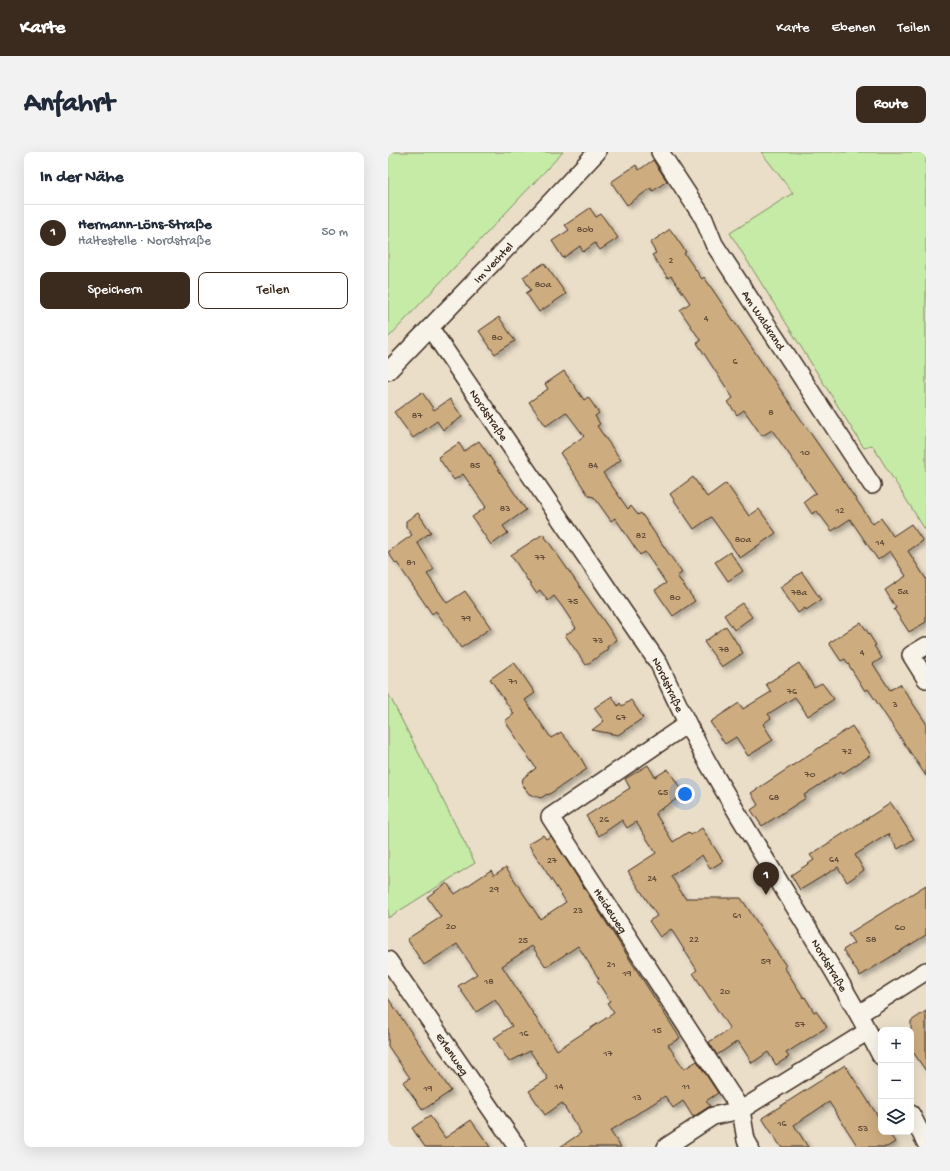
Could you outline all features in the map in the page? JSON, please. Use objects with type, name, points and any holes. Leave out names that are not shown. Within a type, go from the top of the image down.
[{"type":"street","name":"Im Vechtel","points":[[388,371],[597,152]]},
{"type":"street","name":"Am Waldrand","points":[[660,152],[704,219],[714,244],[872,485]]},
{"type":"street","name":"Nordstraße","points":[[430,328],[659,664],[687,724],[712,770],[859,1014],[878,1050]]},
{"type":"street","points":[[926,646],[911,655],[926,679]]},
{"type":"street","name":"Heideweg","points":[[687,724],[550,817],[741,1110],[746,1140],[750,1147]]},
{"type":"street","name":"Erlenweg","points":[[388,960],[517,1147]]},
{"type":"street","points":[[859,1014],[926,972]]},
{"type":"street","points":[[666,1147],[713,1116],[741,1110],[868,1031]]},
{"type":"street","points":[[914,1120],[926,1142]]},
{"type":"green space","points":[[388,152],[563,152],[388,338]]},
{"type":"green space","points":[[761,152],[926,152],[926,531],[872,445],[864,448],[730,233],[793,193]]},
{"type":"green space","points":[[388,693],[475,863],[388,918]]},
{"type":"building","points":[[653,160],[667,181],[653,191],[651,188],[627,205],[611,182],[636,165],[639,170]]},
{"type":"building","points":[[590,208],[596,217],[601,214],[618,238],[600,250],[595,243],[583,252],[580,246],[563,258],[552,241],[569,230],[565,225]]},
{"type":"building","points":[[670,229],[686,252],[684,253],[702,279],[704,277],[873,524],[881,518],[893,536],[911,524],[923,541],[908,551],[926,579],[926,622],[909,632],[894,609],[896,608],[885,590],[906,576],[890,551],[878,560],[850,519],[832,531],[817,511],[812,514],[804,502],[816,493],[772,430],[762,436],[744,410],[737,415],[728,402],[733,398],[697,343],[701,341],[680,310],[690,303],[671,276],[668,278],[652,255],[656,253],[650,243]]},
{"type":"building","points":[[544,263],[566,294],[539,312],[526,293],[531,290],[523,277]]},
{"type":"building","points":[[499,317],[515,341],[495,354],[479,331]]},
{"type":"building","points":[[564,371],[584,400],[588,397],[599,413],[595,416],[600,424],[597,426],[621,460],[603,473],[628,509],[631,506],[638,515],[641,513],[682,573],[677,576],[695,601],[673,616],[655,590],[666,583],[645,552],[640,555],[615,518],[611,521],[594,497],[589,496],[560,453],[584,436],[566,412],[546,426],[529,402],[548,389],[545,384]]},
{"type":"building","points":[[422,392],[434,410],[450,399],[462,417],[443,430],[437,421],[413,438],[394,412]]},
{"type":"building","points":[[479,441],[526,510],[503,526],[508,533],[491,545],[472,517],[486,507],[463,474],[454,480],[438,457],[459,443],[464,451]]},
{"type":"building","points":[[693,477],[707,497],[726,483],[749,516],[759,509],[776,533],[740,558],[711,517],[694,529],[670,494]]},
{"type":"building","points":[[418,513],[431,532],[417,542],[434,569],[427,574],[447,603],[465,591],[491,628],[461,648],[436,611],[432,614],[388,552],[412,535],[406,527],[406,521]]},
{"type":"building","points":[[543,534],[617,640],[607,647],[608,650],[586,665],[565,635],[576,628],[563,608],[554,596],[548,601],[540,590],[536,593],[511,555]]},
{"type":"building","points":[[730,552],[743,571],[728,581],[715,562]]},
{"type":"building","points":[[802,572],[821,600],[806,610],[805,608],[798,613],[780,587]]},
{"type":"building","points":[[742,603],[752,617],[734,630],[724,615]]},
{"type":"building","points":[[861,622],[876,645],[874,646],[882,658],[873,664],[890,690],[900,684],[926,723],[926,776],[868,689],[865,691],[845,659],[841,661],[829,643]]},
{"type":"building","points":[[726,626],[743,653],[722,667],[704,642]]},
{"type":"building","points":[[514,662],[535,693],[525,700],[540,722],[551,738],[561,732],[579,755],[587,769],[541,798],[529,794],[522,784],[523,778],[536,768],[505,721],[514,714],[490,679]]},
{"type":"building","points":[[799,663],[814,687],[822,683],[834,699],[808,716],[795,697],[768,714],[771,718],[763,724],[773,740],[748,756],[736,737],[725,744],[710,722],[739,703],[743,709],[771,692],[766,684]]},
{"type":"building","points":[[612,696],[618,706],[620,703],[622,706],[631,700],[643,718],[618,735],[592,730],[604,721],[594,708]]},
{"type":"building","points":[[852,726],[871,755],[843,773],[841,771],[804,795],[806,798],[762,826],[751,810],[758,805],[751,793]]},
{"type":"building","points":[[648,765],[655,777],[668,769],[684,794],[655,813],[673,842],[688,832],[691,835],[702,828],[723,861],[710,869],[702,855],[671,876],[685,898],[741,898],[786,966],[784,967],[804,998],[805,997],[814,1012],[816,1011],[827,1027],[786,1053],[789,1057],[776,1065],[768,1052],[752,1063],[738,1041],[717,1055],[709,1042],[730,1029],[693,973],[697,970],[671,929],[660,937],[649,921],[657,916],[628,871],[656,853],[636,822],[627,828],[622,820],[599,836],[586,816],[630,788],[625,779]]},
{"type":"building","points":[[891,803],[914,839],[898,849],[888,834],[855,855],[864,870],[847,882],[838,867],[800,890],[791,875],[814,860],[810,855]]},
{"type":"building","points":[[543,835],[546,839],[551,836],[680,1038],[668,1045],[684,1069],[697,1061],[718,1093],[706,1101],[710,1106],[693,1117],[683,1101],[673,1108],[665,1096],[610,1131],[621,1147],[560,1147],[581,1133],[562,1103],[545,1115],[529,1091],[548,1079],[530,1051],[509,1062],[494,1038],[512,1026],[495,1000],[476,1012],[458,986],[477,974],[457,944],[424,965],[407,939],[441,917],[427,897],[447,883],[455,894],[491,870],[494,875],[506,867],[540,919],[566,902],[528,844]],"holes":[[[532,946],[546,967],[578,946],[599,979],[597,981],[610,1001],[607,1003],[614,1013],[557,1050],[502,966]]]},
{"type":"building","points":[[926,885],[926,935],[860,976],[843,950],[854,943],[848,934]]},
{"type":"building","points":[[388,998],[451,1091],[423,1110],[403,1082],[410,1078],[388,1046]]},
{"type":"building","points":[[926,1011],[926,1071],[914,1053],[914,1027],[911,1027],[911,1021]]},
{"type":"building","points":[[845,1065],[878,1116],[878,1135],[890,1135],[895,1142],[887,1147],[858,1147],[829,1102],[794,1125],[808,1147],[781,1147],[762,1118]]},
{"type":"building","points":[[430,1116],[445,1138],[471,1120],[490,1147],[425,1147],[412,1128]]},
{"type":"place","name":"Hermann-Löns-Straße","points":[[766,895]]}]
